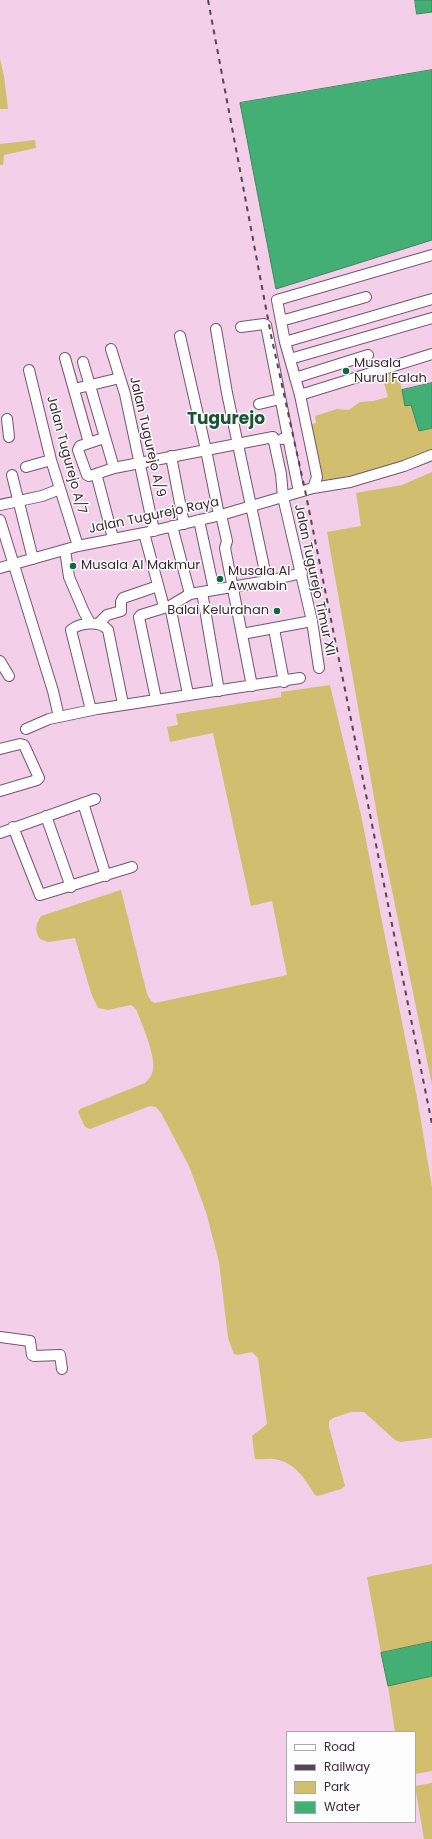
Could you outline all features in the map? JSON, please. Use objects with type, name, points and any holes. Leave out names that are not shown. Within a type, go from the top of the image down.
[{"type":"street","points":[[313,488],[317,477],[300,395],[285,342],[276,300],[432,255]]},
{"type":"street","points":[[281,321],[366,297]]},
{"type":"street","points":[[285,342],[432,299]]},
{"type":"street","points":[[290,359],[432,318]]},
{"type":"street","points":[[241,327],[265,324],[299,492]]},
{"type":"street","points":[[216,329],[267,581]]},
{"type":"street","points":[[180,336],[220,515],[232,586],[252,686]]},
{"type":"street","name":"Jalan Tugurejo A/9","points":[[111,349],[120,378],[141,463],[154,530]]},
{"type":"street","points":[[300,395],[432,354]]},
{"type":"street","points":[[295,378],[368,355]]},
{"type":"street","points":[[65,358],[89,443]]},
{"type":"street","points":[[83,362],[114,468]]},
{"type":"street","name":"Jalan Tugurejo A/7","points":[[29,370],[51,460],[78,546]]},
{"type":"street","points":[[74,388],[120,378]]},
{"type":"street","points":[[259,404],[280,399]]},
{"type":"street","points":[[6,419],[9,437]]},
{"type":"street","points":[[104,438],[80,446],[78,450],[87,475],[89,476],[114,468],[171,456],[238,443],[288,437]]},
{"type":"street","name":"Jalan Tugurejo Timur XII","points":[[274,438],[283,497],[312,621],[318,668]]},
{"type":"street","name":"Jalan Tugurejo Raya","points":[[0,568],[78,546],[144,533],[220,515],[313,488],[350,482],[404,466],[432,455]]},
{"type":"street","points":[[171,456],[184,524]]},
{"type":"street","points":[[26,466],[51,460]]},
{"type":"street","points":[[96,474],[113,538]]},
{"type":"street","points":[[12,475],[33,559]]},
{"type":"street","points":[[0,504],[18,502],[60,489]]},
{"type":"street","points":[[0,520],[51,687],[58,717]]},
{"type":"street","points":[[199,520],[214,590]]},
{"type":"street","points":[[172,526],[190,594]]},
{"type":"street","points":[[144,533],[158,586],[167,606],[188,694]]},
{"type":"street","points":[[65,550],[69,577],[94,624]]},
{"type":"street","points":[[156,699],[139,617],[167,606],[190,594],[267,581],[302,573]]},
{"type":"street","points":[[91,710],[70,630],[94,624],[108,615],[121,611],[121,602],[123,598],[158,586]]},
{"type":"street","points":[[202,592],[219,691]]},
{"type":"street","points":[[242,634],[312,621]]},
{"type":"street","points":[[94,624],[104,626],[108,630],[123,704]]},
{"type":"street","points":[[274,629],[284,682]]},
{"type":"street","points":[[0,661],[9,676]]},
{"type":"street","points":[[26,729],[58,717],[123,704],[284,682],[300,678]]},
{"type":"street","points":[[0,749],[20,744],[24,745],[39,774],[39,778],[37,780],[0,791]]},
{"type":"street","points":[[0,833],[13,827],[95,799]]},
{"type":"street","points":[[84,803],[106,876]]},
{"type":"street","points":[[46,816],[71,887]]},
{"type":"street","points":[[13,827],[40,895],[47,895],[132,867]]},
{"type":"street","points":[[0,1337],[30,1341],[34,1356],[60,1355],[62,1369]]},
{"type":"green space","points":[[0,59],[4,76],[8,109],[0,109]]},
{"type":"green space","points":[[35,140],[36,148],[4,155],[3,165],[0,165],[0,144]]},
{"type":"green space","points":[[397,368],[405,405],[411,404],[419,431],[432,428],[432,451],[402,463],[329,482],[324,481],[320,477],[310,425],[316,423],[315,416],[337,409],[349,410],[360,402],[373,401],[388,397],[381,373]]},
{"type":"green space","points":[[432,472],[432,1085],[381,837],[327,532],[361,526],[356,493],[402,485]]},
{"type":"green space","points":[[330,685],[361,815],[418,1103],[432,1187],[432,1438],[400,1442],[395,1440],[364,1412],[351,1412],[333,1418],[329,1421],[329,1427],[345,1486],[341,1489],[318,1496],[315,1495],[294,1467],[274,1459],[255,1459],[252,1436],[267,1424],[258,1358],[252,1352],[238,1355],[234,1354],[228,1338],[219,1262],[206,1212],[189,1166],[161,1113],[156,1107],[150,1106],[90,1129],[85,1127],[78,1112],[80,1109],[145,1083],[151,1075],[153,1070],[152,1056],[148,1039],[136,1009],[131,1005],[108,1010],[98,1008],[91,993],[75,938],[48,942],[40,939],[36,927],[41,916],[121,890],[147,994],[151,1001],[155,1003],[287,975],[272,901],[251,906],[213,733],[170,742],[167,727],[178,725],[176,714],[281,697],[281,692]]},
{"type":"green space","points":[[432,1564],[432,1642],[381,1653],[367,1577]]},
{"type":"green space","points":[[432,1676],[432,1771],[416,1774],[416,1731],[395,1731],[388,1686]]},
{"type":"green space","points":[[432,1783],[432,1839],[424,1839],[416,1786]]},
{"type":"water","points":[[415,0],[432,0],[432,12],[417,14]]},
{"type":"water","points":[[432,70],[432,240],[276,289],[240,103]]},
{"type":"water","points":[[432,383],[432,428],[419,431],[411,405],[405,406],[402,390]]},
{"type":"water","points":[[432,1642],[432,1676],[388,1686],[381,1653]]},
{"type":"railway","points":[[208,0],[271,335],[305,490],[432,1124]]},
{"type":"place","name":"Musala Nurul Falah","points":[[346,371]]},
{"type":"place","name":"Musala Al Makmur","points":[[73,566]]},
{"type":"place","name":"Musala Al Awwabin","points":[[220,579]]},
{"type":"place","name":"Balai Kelurahan","points":[[277,611]]},
{"type":"district","name":"Tugurejo","points":[[226,420]]}]
